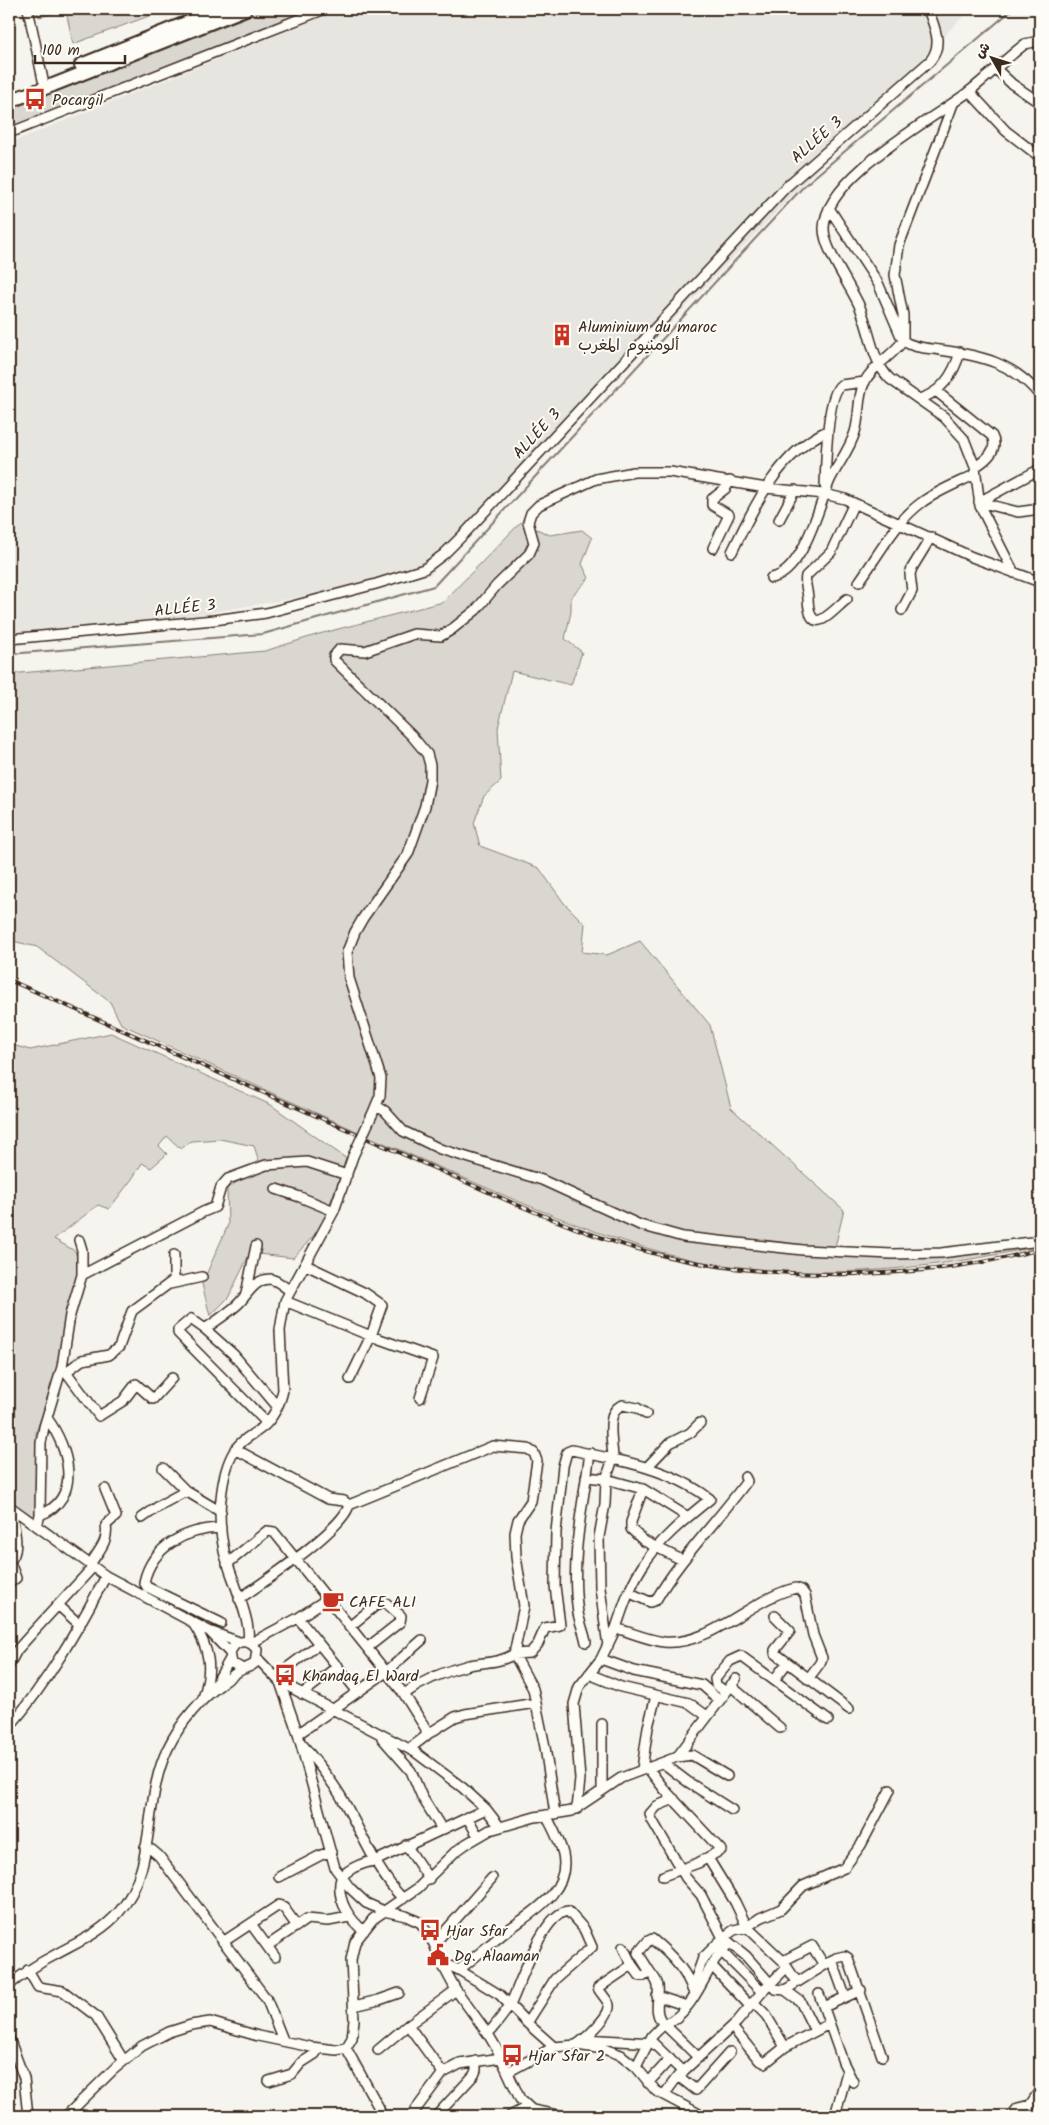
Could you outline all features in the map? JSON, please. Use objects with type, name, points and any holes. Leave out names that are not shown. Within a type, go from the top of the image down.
[{"type":"highway","points":[[9,92],[221,9]]},
{"type":"highway","points":[[9,101],[244,9]]},
{"type":"street","points":[[28,9],[43,80]]},
{"type":"street","points":[[9,133],[325,9]]},
{"type":"street","name":"ALLÉE 3","points":[[9,639],[214,620],[266,613],[410,574],[434,563],[458,540],[786,187],[809,164],[930,61],[937,51],[938,44],[928,9]]},
{"type":"street","points":[[1014,573],[979,502],[976,471],[969,448],[958,431],[944,417],[890,379],[879,365],[862,312],[825,239],[824,227],[829,208],[841,190],[863,168],[886,149],[970,92],[1025,44],[1040,43]]},
{"type":"street","points":[[996,69],[1012,84],[1040,103]]},
{"type":"street","points":[[970,92],[1006,131],[1040,157]]},
{"type":"street","points":[[771,578],[778,577],[786,571],[798,554],[816,519],[824,494],[836,468],[854,438],[864,382],[893,353],[902,341],[903,315],[895,275],[899,245],[953,104]]},
{"type":"street","points":[[829,208],[878,283],[902,341],[914,346],[960,352],[985,358],[1007,367],[1027,381],[1040,396]]},
{"type":"street","points":[[919,399],[936,391],[951,374],[960,352]]},
{"type":"street","points":[[824,494],[827,431],[836,389],[841,385],[864,382]]},
{"type":"street","points":[[859,582],[910,512],[923,501],[976,471],[992,452],[994,446],[992,436],[936,391]]},
{"type":"street","points":[[732,552],[766,488],[797,450],[816,436],[827,431]]},
{"type":"street","points":[[979,502],[1040,470]]},
{"type":"street","points":[[246,1642],[249,1631],[227,1564],[221,1528],[221,1491],[235,1449],[267,1423],[281,1400],[283,1390],[280,1330],[285,1301],[334,1211],[353,1156],[380,1096],[381,1078],[349,978],[347,952],[363,918],[403,862],[410,849],[425,806],[430,780],[430,765],[424,749],[341,668],[334,660],[334,656],[340,649],[365,651],[414,634],[440,636],[451,630],[476,610],[497,585],[529,554],[534,543],[528,522],[539,504],[592,480],[634,472],[651,471],[690,474],[766,488],[824,494],[854,503],[972,557],[1040,582]]},
{"type":"street","points":[[713,548],[729,515],[714,508],[712,499],[730,481]]},
{"type":"street","points":[[780,520],[795,490]]},
{"type":"street","points":[[979,502],[1018,512],[1040,509]]},
{"type":"street","points":[[847,599],[825,619],[819,621],[813,619],[810,615],[808,591],[804,580],[831,552],[854,503]]},
{"type":"street","points":[[902,610],[911,594],[910,574],[912,568],[931,537]]},
{"type":"street","points":[[374,1110],[385,1112],[402,1131],[440,1149],[542,1180],[640,1225],[683,1237],[803,1250],[900,1254],[940,1253],[1040,1241]]},
{"type":"street","points":[[82,1275],[215,1207],[221,1186],[228,1179],[266,1166],[300,1162],[307,1162],[347,1175]]},
{"type":"street","points":[[276,1189],[334,1211]]},
{"type":"street","points":[[36,1526],[40,1515],[41,1443],[47,1418],[64,1370],[70,1315],[82,1275],[82,1250],[79,1240]]},
{"type":"street","points":[[246,1294],[256,1246]]},
{"type":"street","points":[[170,1284],[174,1276],[174,1255]]},
{"type":"street","points":[[306,1265],[365,1293],[381,1303],[382,1308],[371,1336],[350,1379]]},
{"type":"street","points":[[64,1370],[82,1360],[109,1355],[119,1347],[132,1311],[170,1284],[202,1277]]},
{"type":"street","points":[[205,1328],[223,1317],[259,1282],[271,1279],[290,1291]]},
{"type":"street","points":[[285,1301],[371,1336],[433,1358],[420,1398]]},
{"type":"street","points":[[267,1423],[178,1333],[178,1330],[191,1319],[205,1328],[233,1354],[277,1406]]},
{"type":"street","points":[[64,1370],[99,1416],[123,1401],[136,1384],[153,1399],[172,1378]]},
{"type":"street","points":[[608,1646],[601,1606],[599,1566],[600,1530],[605,1504],[606,1479],[613,1459],[612,1414],[623,1405],[637,1408],[646,1414]]},
{"type":"street","points":[[40,1515],[52,1510],[58,1504],[68,1482],[64,1449],[47,1418]]},
{"type":"street","points":[[647,1467],[670,1443],[690,1433],[700,1423]]},
{"type":"street","points":[[349,1505],[493,1446],[528,1449],[534,1453],[537,1461],[531,1501],[518,1520],[515,1533],[516,1557],[524,1606],[514,1654],[533,1689],[550,1814],[564,1855],[562,1872],[558,1888],[554,1894],[532,1914],[504,1933],[459,1970]]},
{"type":"street","points":[[235,1449],[328,1498],[349,1505]]},
{"type":"street","points":[[404,1694],[443,1672],[476,1664],[498,1662],[514,1654],[530,1654],[538,1644],[545,1628],[560,1625],[555,1564],[563,1466],[569,1450],[590,1453],[647,1467],[691,1487],[710,1499],[656,1548],[643,1565],[608,1646],[601,1659],[579,1687],[574,1704],[580,1779],[577,1809]]},
{"type":"street","points":[[586,1642],[578,1612],[577,1582],[579,1517],[590,1453]]},
{"type":"street","points":[[163,1468],[186,1491],[221,1512]]},
{"type":"street","points":[[586,1477],[606,1479],[643,1489],[688,1517]]},
{"type":"street","points":[[630,1592],[650,1602],[656,1600],[682,1560],[725,1512],[747,1481],[745,1477]]},
{"type":"street","points":[[9,1665],[17,1650],[92,1566],[106,1541],[108,1535],[106,1525],[116,1516],[106,1489]]},
{"type":"street","points":[[643,1489],[631,1522],[632,1529],[638,1536],[656,1548],[682,1560]]},
{"type":"street","points":[[142,1518],[186,1491]]},
{"type":"street","points":[[240,1599],[296,1560],[338,1522],[348,1510],[349,1505]]},
{"type":"street","points":[[9,1506],[14,1518],[16,1549],[10,1562],[16,1578],[9,1583]]},
{"type":"street","points":[[14,1518],[36,1526],[106,1576],[209,1631],[246,1642],[257,1650],[251,1664],[212,1690]]},
{"type":"street","points":[[221,1528],[209,1528],[192,1532],[159,1551],[150,1565],[144,1582],[146,1587],[221,1623]]},
{"type":"street","points":[[227,1564],[269,1531],[274,1532],[404,1694],[428,1734]]},
{"type":"street","points":[[9,1727],[38,1690],[80,1625],[106,1576]]},
{"type":"street","points":[[616,1628],[651,1640],[666,1642],[691,1640],[761,1603],[791,1589],[799,1588],[805,1594],[813,1635],[822,1658],[808,1678]]},
{"type":"street","points":[[154,1602],[159,1593]]},
{"type":"street","points":[[9,1985],[28,1970],[93,1934],[119,1912],[135,1889],[145,1848],[154,1791],[163,1759],[176,1734],[212,1690],[235,1644],[246,1642],[298,1618],[327,1600]]},
{"type":"street","points":[[349,1627],[380,1602],[386,1604],[401,1616],[400,1622],[367,1648]]},
{"type":"street","points":[[58,1605],[80,1625]]},
{"type":"street","points":[[775,1616],[790,1630],[775,1651],[787,1663],[849,1709]]},
{"type":"street","points":[[298,1618],[358,1692]]},
{"type":"street","points":[[191,1621],[202,1636],[209,1659],[202,1702]]},
{"type":"street","points":[[209,1631],[230,1656],[235,1666],[251,1664],[269,1670],[278,1679],[332,1711],[364,1725],[380,1736],[409,1749],[453,1779],[486,1808],[500,1827]]},
{"type":"street","points":[[300,1738],[332,1711],[386,1672],[422,1640]]},
{"type":"street","points":[[278,1679],[319,1644]]},
{"type":"street","points":[[780,1728],[730,1685],[716,1685],[716,1679],[730,1661],[739,1656],[828,1720]]},
{"type":"street","points":[[601,1659],[634,1671],[702,1685],[719,1700]]},
{"type":"street","points":[[774,1680],[787,1663]]},
{"type":"street","points":[[302,1694],[338,1666]]},
{"type":"street","points":[[589,1674],[621,1687],[689,1703],[707,1716]]},
{"type":"street","points":[[278,1679],[300,1738],[335,1868],[366,1903],[421,1923],[434,1944],[440,1962],[456,1990],[488,2034],[516,2092],[527,2107],[562,2116]]},
{"type":"street","points":[[677,1757],[730,1685]]},
{"type":"street","points":[[656,1696],[643,1752],[645,1768],[721,1849],[720,1852],[708,1858],[663,1876]]},
{"type":"street","points":[[409,1749],[455,1717],[536,1703]]},
{"type":"street","points":[[602,1724],[602,1789]]},
{"type":"street","points":[[380,1736],[406,1765],[422,1797],[442,1829]]},
{"type":"street","points":[[300,1738],[334,1784],[375,1861],[392,1888],[402,1899]]},
{"type":"street","points":[[406,1765],[417,1754]]},
{"type":"street","points":[[66,2116],[124,2061],[152,2040],[179,2028],[203,2022],[218,2023],[258,2036],[319,2048],[336,2050],[346,2048],[350,2044],[354,2029],[352,1950],[373,1919],[429,1879],[455,1852],[478,1836],[500,1827],[577,1809],[602,1789],[621,1778],[677,1757],[692,1755],[727,1776]]},
{"type":"street","points":[[663,1763],[688,1782],[732,1810]]},
{"type":"street","points":[[636,2067],[652,2036],[664,2024],[673,2020],[688,2006],[704,1958],[726,1940],[734,1930],[747,1927],[760,1918],[781,1908],[803,1886],[844,1868],[861,1845],[890,1790]]},
{"type":"street","points":[[674,1799],[653,1809],[650,1816],[680,1869],[700,1895],[726,1940],[746,1956],[775,1989],[785,1990],[801,2003],[815,2031]]},
{"type":"street","points":[[364,1931],[350,1917],[343,1904],[340,1882],[342,1877],[366,1862],[375,1861],[486,1808]]},
{"type":"street","points":[[467,1817],[478,1836]]},
{"type":"street","points":[[406,1845],[429,1879]]},
{"type":"street","points":[[145,1848],[152,1850],[159,1856],[267,2000],[283,2040]]},
{"type":"street","points":[[278,1877],[321,1855],[331,1852]]},
{"type":"street","points":[[708,1858],[736,1902],[747,1927],[785,1964],[798,1982]]},
{"type":"street","points":[[434,1944],[492,1878]]},
{"type":"street","points":[[223,1942],[279,1905],[284,1908],[297,1926]]},
{"type":"street","points":[[488,2034],[510,2005],[546,1928],[561,1912],[568,1911],[584,1929],[592,1947],[555,1978],[527,2023]]},
{"type":"street","points":[[267,1946],[309,1919],[328,1921],[350,1917]]},
{"type":"street","points":[[251,1924],[275,1957]]},
{"type":"street","points":[[693,1992],[690,1983],[672,1958],[651,1939],[638,1953],[657,1983],[659,2015],[664,2024],[698,2057]]},
{"type":"street","points":[[693,1992],[722,1952],[726,1940]]},
{"type":"street","points":[[664,2095],[680,2074],[732,2027],[785,1964],[812,1946],[824,1965]]},
{"type":"street","points":[[623,1947],[640,1976],[650,1972]]},
{"type":"street","points":[[722,1952],[762,1992]]},
{"type":"street","points":[[785,1990],[832,1960],[840,1956],[848,1958],[861,1990],[882,2056]]},
{"type":"street","points":[[832,1960],[845,1996]]},
{"type":"street","points":[[440,1962],[459,1970],[500,1995],[554,2047]]},
{"type":"street","points":[[576,2045],[586,2038],[609,2009],[608,2003],[598,1988],[632,1965]]},
{"type":"street","points":[[712,1966],[766,2015],[785,2048]]},
{"type":"street","points":[[28,1970],[38,1987],[63,1991],[96,2016],[124,2061]]},
{"type":"street","points":[[378,2050],[408,2025],[456,1990]]},
{"type":"street","points":[[824,2007],[861,1990]]},
{"type":"street","points":[[354,2006],[399,1993]]},
{"type":"street","points":[[819,1994],[847,2072],[853,2082]]},
{"type":"street","points":[[657,1996],[688,2006]]},
{"type":"street","points":[[732,2027],[762,2062],[765,2063],[785,2048],[829,2024]]},
{"type":"street","points":[[408,2025],[444,2073]]},
{"type":"street","points":[[9,2038],[24,2078],[28,2116]]},
{"type":"street","points":[[586,2038],[650,2042],[670,2059],[680,2074],[696,2090],[730,2052]]},
{"type":"street","points":[[508,2072],[554,2047],[576,2045],[613,2052],[621,2055],[636,2067],[656,2091],[704,2116]]},
{"type":"street","points":[[269,2081],[292,2074],[301,2063],[315,2054],[319,2048]]},
{"type":"street","points":[[346,2048],[381,2116]]},
{"type":"street","points":[[411,2116],[444,2073],[460,2064],[501,2058]]},
{"type":"street","points":[[648,2083],[670,2059]]},
{"type":"street","points":[[437,2115],[474,2075],[476,2061]]},
{"type":"street","points":[[835,2116],[847,2072]]},
{"type":"street","points":[[1011,2116],[1018,2108],[1028,2106],[1040,2090]]},
{"type":"street","points":[[510,2116],[527,2107]]},
{"type":"street","points":[[585,2116],[592,2116]]},
{"type":"shaded area","points":[[36,9],[168,9],[73,44],[66,11],[39,17]]},
{"type":"shaded area","points":[[267,9],[310,9],[25,123],[9,127],[9,110]]},
{"type":"shaded area","points":[[341,9],[970,9],[430,575],[9,647],[9,143]]},
{"type":"shaded area","points":[[521,522],[550,535],[582,530],[592,538],[582,564],[589,578],[571,597],[571,612],[565,639],[582,652],[571,685],[512,671],[498,728],[501,781],[484,796],[474,823],[480,846],[539,868],[564,903],[585,924],[582,952],[607,955],[640,941],[710,1025],[731,1108],[844,1210],[835,1247],[842,1250],[937,1250],[1040,1238],[1040,1246],[930,1265],[847,1272],[774,1272],[729,1267],[642,1247],[599,1233],[515,1200],[354,1130],[121,1024],[110,1002],[37,947],[9,940],[9,674],[265,651],[319,634],[443,602]]},
{"type":"shaded area","points":[[111,1033],[271,1105],[347,1159],[320,1229],[293,1258],[250,1253],[228,1298],[210,1316],[202,1284],[228,1225],[227,1188],[261,1168],[254,1146],[220,1139],[191,1141],[181,1149],[167,1136],[159,1146],[167,1154],[151,1168],[142,1163],[109,1209],[98,1205],[54,1239],[75,1251],[79,1264],[77,1283],[66,1307],[58,1374],[36,1432],[35,1519],[9,1500],[9,1044],[30,1050]]},
{"type":"waterway","points":[[9,654],[263,634],[434,586],[805,185],[1013,9]]},
{"type":"railway","points":[[9,980],[513,1203],[590,1234],[638,1249],[684,1260],[734,1268],[786,1273],[839,1274],[944,1268],[994,1260],[1040,1249]]},
{"type":"place","name":"Pocargil","points":[[35,99]]},
{"type":"place","name":"Aluminium du maroc ألومنيوم المغرب","points":[[562,335]]},
{"type":"place","name":"CAFE ALI","points":[[333,1601]]},
{"type":"place","name":"Khandaq El Ward","points":[[285,1675]]},
{"type":"place","name":"Hjar Sfar","points":[[430,1930]]},
{"type":"place","name":"Dg. Alaaman","points":[[438,1955]]},
{"type":"place","name":"Hjar Sfar 2","points":[[512,2055]]}]
